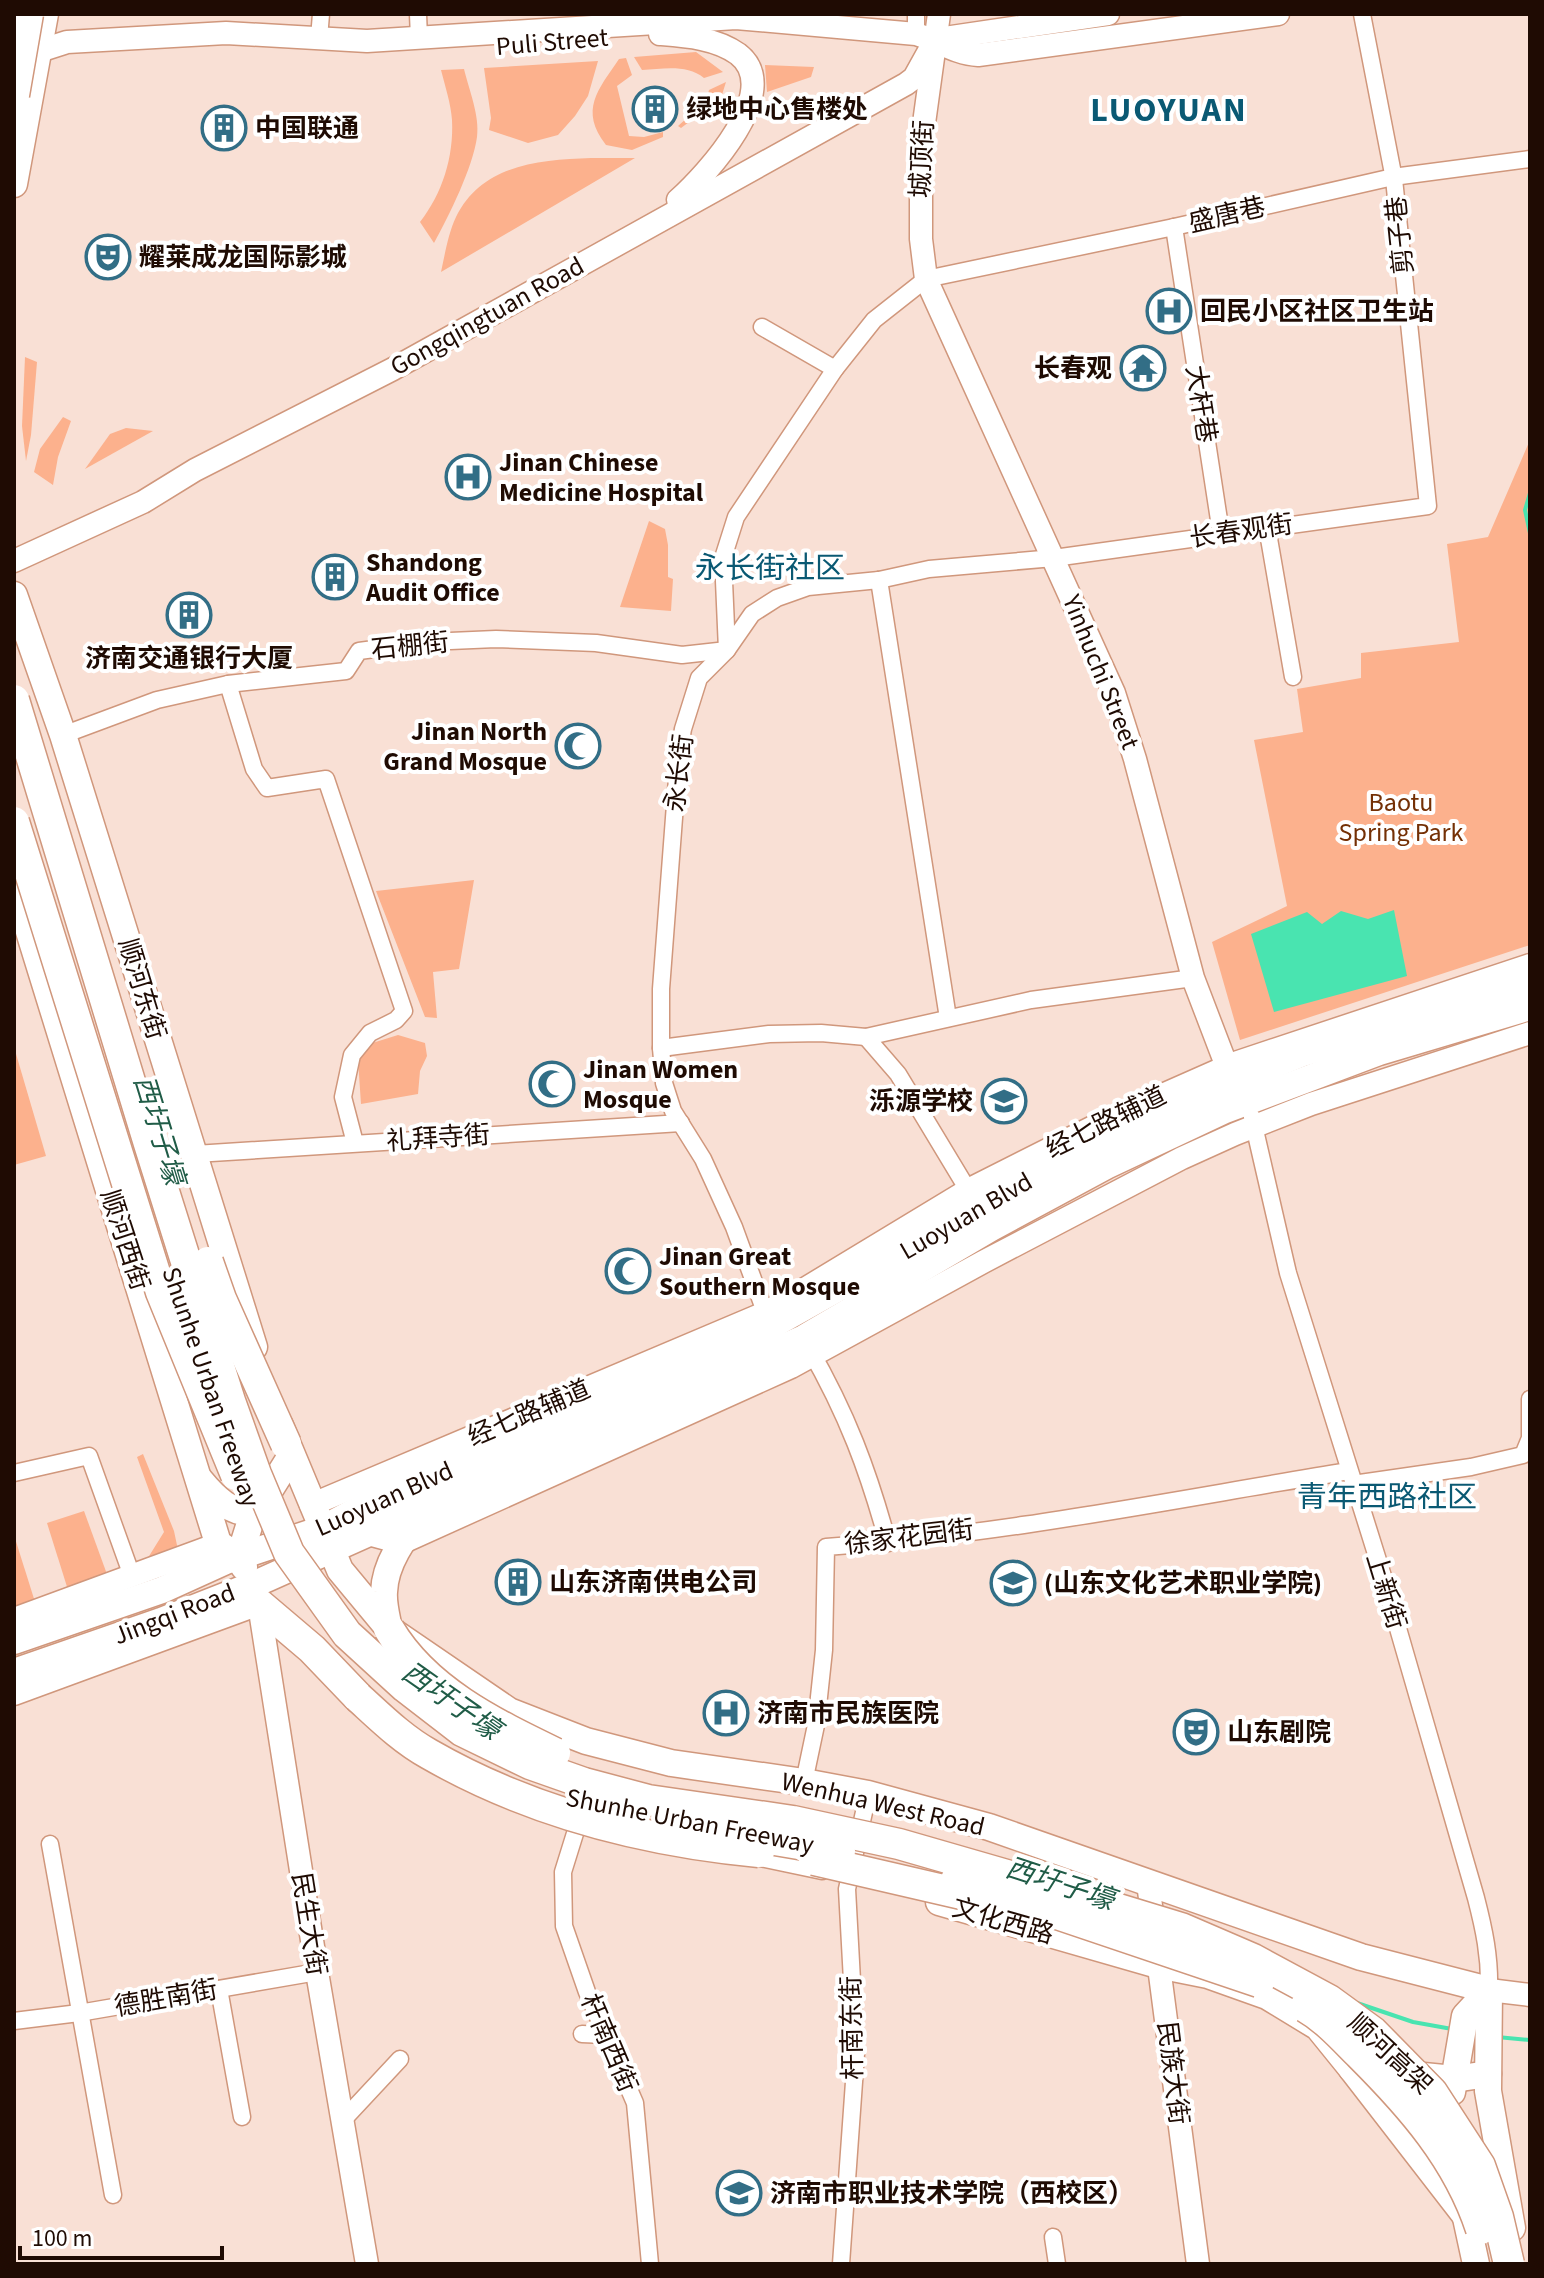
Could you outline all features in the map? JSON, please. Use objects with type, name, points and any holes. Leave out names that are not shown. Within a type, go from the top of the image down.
[{"type":"highway","points":[[18,14],[22,48]]},
{"type":"highway","points":[[14,95],[28,14]]},
{"type":"highway","points":[[14,698],[54,776],[149,1085],[221,1299],[288,1450]]},
{"type":"highway","name":"Shunhe Urban Freeway","points":[[14,698],[235,1416],[289,1553],[347,1634],[405,1687],[462,1731],[530,1764],[571,1779],[648,1800],[793,1821],[899,1844],[1181,1928]]},
{"type":"highway","name":"Shunhe Urban Freeway","points":[[14,760],[242,1529],[274,1560],[329,1643],[394,1700],[450,1742],[518,1780],[578,1802],[642,1817],[899,1862],[1257,1980],[1321,2016],[1396,2091],[1442,2147],[1472,2201],[1492,2264]]},
{"type":"highway","points":[[14,822],[161,1292],[242,1529]]},
{"type":"highway","points":[[261,1589],[312,1649],[396,1731],[428,1754],[546,1808],[604,1827],[715,1848],[781,1853],[1071,1918]]},
{"type":"highway","points":[[389,1629],[403,1654],[432,1681],[476,1712],[567,1759],[614,1777],[808,1807],[910,1827],[1069,1876],[1181,1928]]},
{"type":"highway","name":"顺河高架","points":[[1181,1928],[1253,1959],[1329,2000],[1373,2032],[1432,2092],[1480,2166],[1498,2217],[1509,2264]]},
{"type":"main road","points":[[14,184],[22,48],[45,14]]},
{"type":"main road","name":"顺河东街","points":[[14,595],[63,735],[288,1450]]},
{"type":"main road","name":"顺河西街","points":[[14,883],[65,1009],[218,1543],[242,1529],[261,1589]]},
{"type":"main road","name":"Luoyuan Blvd","points":[[242,1529],[317,1535],[368,1534],[808,1347],[991,1228],[1240,1093],[1303,1053],[1530,983]]},
{"type":"main road","points":[[65,1009],[141,986]]},
{"type":"main road","name":"Luoyuan Blvd","points":[[317,1535],[352,1513],[768,1320],[1043,1173],[1188,1100],[1240,1093],[1530,1007]]},
{"type":"main road","points":[[198,1476],[242,1529],[273,1485],[288,1450]]},
{"type":"main road","points":[[288,1450],[317,1535],[340,1570],[389,1629]]},
{"type":"main road","points":[[389,1629],[384,1591],[389,1567],[401,1543],[427,1508]]},
{"type":"main road","name":"Jingqi Road","points":[[14,1641],[162,1590],[242,1529]]},
{"type":"main road","name":"Jingqi Road","points":[[14,1672],[261,1589],[317,1535]]},
{"type":"main road","name":"Wenhua West Road","points":[[389,1629],[509,1711],[586,1741],[671,1763],[868,1794],[989,1827],[1361,1957],[1489,1990]]},
{"type":"main road","name":"文化西路","points":[[850,1877],[1158,1965],[1208,1975],[1267,1996],[1318,2027],[1465,2215]]},
{"type":"main road","points":[[1489,1990],[1488,2091],[1519,2264]]},
{"type":"main road","points":[[1476,2264],[1444,2124],[1465,2016],[1489,1990]]},
{"type":"main road","points":[[1352,2069],[1454,2079],[1488,2074]]},
{"type":"street","points":[[319,38],[321,14]]},
{"type":"street","points":[[418,14],[419,38]]},
{"type":"street","name":"城顶街","points":[[926,279],[921,239],[922,29],[939,14]]},
{"type":"street","points":[[922,29],[1108,14]]},
{"type":"street","points":[[922,29],[966,55],[978,55],[1278,14]]},
{"type":"street","name":"剪子巷","points":[[1362,14],[1393,177],[1428,506]]},
{"type":"street","name":"Puli Street","points":[[22,48],[67,42],[226,33],[367,41],[419,38],[504,24],[736,18],[794,18],[922,29]]},
{"type":"street","name":"Puli Street","points":[[22,48],[81,52],[213,46],[367,53],[651,34],[922,29]]},
{"type":"street","name":"Gongqingtuan Road","points":[[14,561],[143,502],[195,470],[393,369],[906,84],[914,78],[922,29]]},
{"type":"street","points":[[651,34],[695,37],[721,45],[740,55],[751,72],[749,108],[730,141],[697,184],[651,225]]},
{"type":"street","name":"盛唐巷","points":[[926,279],[1393,177],[1530,159]]},
{"type":"street","name":"大杆巷","points":[[1174,227],[1221,533]]},
{"type":"street","points":[[727,650],[723,558],[736,517],[835,369],[874,320],[926,279]]},
{"type":"street","name":"Yinhuchi Street","points":[[926,279],[1118,706],[1193,978],[1240,1093]]},
{"type":"street","points":[[762,327],[835,369]]},
{"type":"street","name":"长春观街","points":[[879,580],[929,569],[1054,558],[1428,506]]},
{"type":"street","points":[[1267,527],[1293,677]]},
{"type":"street","points":[[879,580],[948,1018]]},
{"type":"street","name":"永长街","points":[[768,1320],[734,1227],[703,1159],[673,1111],[664,1083],[661,989],[673,849],[673,807],[683,729],[699,678],[727,650],[752,614],[777,598],[808,587],[879,580]]},
{"type":"street","name":"石棚街","points":[[63,735],[157,700],[228,684],[346,671],[359,651],[427,642],[496,639],[596,643],[682,655],[727,650]]},
{"type":"street","points":[[228,684],[254,769],[267,788],[326,779],[404,1011],[396,1020],[370,1033],[352,1055],[343,1097],[355,1143]]},
{"type":"street","name":"经七路辅道","points":[[1240,1093],[1530,965]]},
{"type":"street","points":[[661,1048],[769,1034],[821,1033],[866,1037],[1031,1000],[1193,978]]},
{"type":"street","name":"经七路辅道","points":[[768,1320],[968,1190],[1115,1116],[1240,1093],[1342,1094],[1530,1033]]},
{"type":"street","points":[[866,1037],[898,1074],[968,1190]]},
{"type":"street","name":"上新街","points":[[1240,1093],[1288,1273],[1476,1898],[1487,1940],[1489,1990]]},
{"type":"street","name":"礼拜寺街","points":[[195,1154],[681,1123]]},
{"type":"street","points":[[368,1534],[401,1543],[778,1373],[808,1347],[836,1395],[869,1474],[888,1543]]},
{"type":"street","name":"徐家花园街","points":[[804,1782],[816,1725],[824,1650],[826,1547],[888,1543],[1351,1477],[1471,1467],[1523,1455],[1530,1438],[1530,1399]]},
{"type":"street","points":[[14,1473],[89,1456],[132,1576]]},
{"type":"street","points":[[14,1619],[207,1548],[242,1529]]},
{"type":"street","points":[[14,1694],[261,1589]]},
{"type":"street","name":"民生大街","points":[[261,1589],[317,1972],[367,2264]]},
{"type":"street","name":"杆南东街","points":[[841,2264],[856,2054],[847,1903],[868,1794]]},
{"type":"street","name":"文化西路","points":[[493,1796],[577,1827],[779,1861],[850,1877]]},
{"type":"street","name":"杆南西街","points":[[577,1827],[563,1872],[564,1926],[587,1992],[635,2103],[650,2264]]},
{"type":"street","points":[[50,1844],[113,2195]]},
{"type":"street","name":"民族大街","points":[[1148,1883],[1198,2264]]},
{"type":"street","name":"德胜南街","points":[[14,2021],[79,2013],[317,1972]]},
{"type":"street","points":[[219,1989],[242,2117]]},
{"type":"street","name":"Wenhua West Road","points":[[1489,1990],[1530,1995]]},
{"type":"street","points":[[582,2034],[605,2035]]},
{"type":"street","points":[[344,2119],[400,2059]]},
{"type":"street","points":[[1053,2237],[1057,2264]]},
{"type":"green space","points":[[696,52],[723,72],[704,78],[682,69],[642,70],[634,57]]},
{"type":"green space","points":[[626,58],[632,75],[617,86],[629,136],[644,137],[663,132],[663,137],[632,150],[606,145],[598,133],[593,111],[594,100],[604,81],[619,59]]},
{"type":"green space","points":[[598,61],[588,96],[558,135],[528,143],[489,130],[491,118],[484,68]]},
{"type":"green space","points":[[765,65],[814,67],[811,77],[767,92]]},
{"type":"green space","points":[[464,69],[476,112],[478,129],[475,149],[466,177],[434,243],[420,222],[435,199],[451,148],[451,114],[441,70]]},
{"type":"green space","points":[[726,82],[721,98],[681,128],[678,126],[706,101],[709,90]]},
{"type":"green space","points":[[591,158],[635,158],[441,272],[456,217],[467,199],[481,186],[514,168]]},
{"type":"green space","points":[[25,357],[37,362],[26,461],[22,426]]},
{"type":"green space","points":[[63,417],[71,421],[58,457],[53,485],[34,472],[40,449]]},
{"type":"green space","points":[[126,428],[153,431],[85,469],[110,434]]},
{"type":"green space","name":"Baotu Spring Park","points":[[1530,440],[1530,945],[1240,1040],[1212,942],[1287,906],[1254,740],[1303,732],[1297,689],[1361,678],[1361,653],[1459,642],[1447,544],[1488,537]]},
{"type":"green space","points":[[649,521],[665,529],[668,577],[673,579],[671,611],[620,607]]},
{"type":"green space","points":[[474,880],[459,969],[433,972],[437,1018],[425,1017],[376,891]]},
{"type":"green space","points":[[398,1035],[425,1043],[427,1056],[420,1071],[418,1094],[361,1104],[358,1060],[366,1045]]},
{"type":"green space","points":[[14,1047],[46,1156],[14,1165]]},
{"type":"green space","points":[[143,1454],[174,1531],[178,1550],[146,1561],[164,1532],[137,1457]]},
{"type":"green space","points":[[84,1511],[108,1577],[68,1590],[47,1523]]},
{"type":"green space","points":[[14,1535],[35,1602],[14,1609]]},
{"type":"shaded area","points":[[1394,910],[1407,976],[1274,1012],[1251,934],[1307,912],[1322,924],[1341,911],[1368,919]]},
{"type":"waterway","points":[[1530,493],[1525,510],[1530,533]]},
{"type":"waterway","name":"西圩子壕","points":[[1357,2003],[1413,2022],[1452,2029]]},
{"type":"waterway","name":"西圩子壕","points":[[1497,2037],[1530,2040]]},
{"type":"place","name":"绿地中心售楼处","points":[[655,109]]},
{"type":"place","name":"中国联通","points":[[224,128]]},
{"type":"place","name":"耀莱成龙国际影城","points":[[108,257]]},
{"type":"place","name":"回民小区社区卫生站","points":[[1169,311]]},
{"type":"place","name":"长春观","points":[[1143,368]]},
{"type":"place","name":"Jinan Chinese Medicine Hospital","points":[[468,477]]},
{"type":"place","name":"Shandong Audit Office","points":[[335,577]]},
{"type":"place","name":"济南交通银行大厦","points":[[189,615]]},
{"type":"place","name":"Jinan North Grand Mosque","points":[[578,746]]},
{"type":"place","name":"Jinan Women Mosque","points":[[552,1084]]},
{"type":"place","name":"泺源学校","points":[[1004,1101]]},
{"type":"place","name":"Jinan Great Southern Mosque","points":[[628,1271]]},
{"type":"place","name":"山东济南供电公司","points":[[518,1582]]},
{"type":"place","name":"(山东文化艺术职业学院)","points":[[1013,1583]]},
{"type":"place","name":"济南市民族医院","points":[[726,1713]]},
{"type":"place","name":"山东剧院","points":[[1196,1732]]},
{"type":"place","name":"济南市职业技术学院（西校区）","points":[[739,2193]]},
{"type":"district","name":"LUOYUAN","points":[[1169,110]]},
{"type":"district","name":"永长街社区","points":[[770,568]]},
{"type":"district","name":"青年西路社区","points":[[1387,1497]]}]
